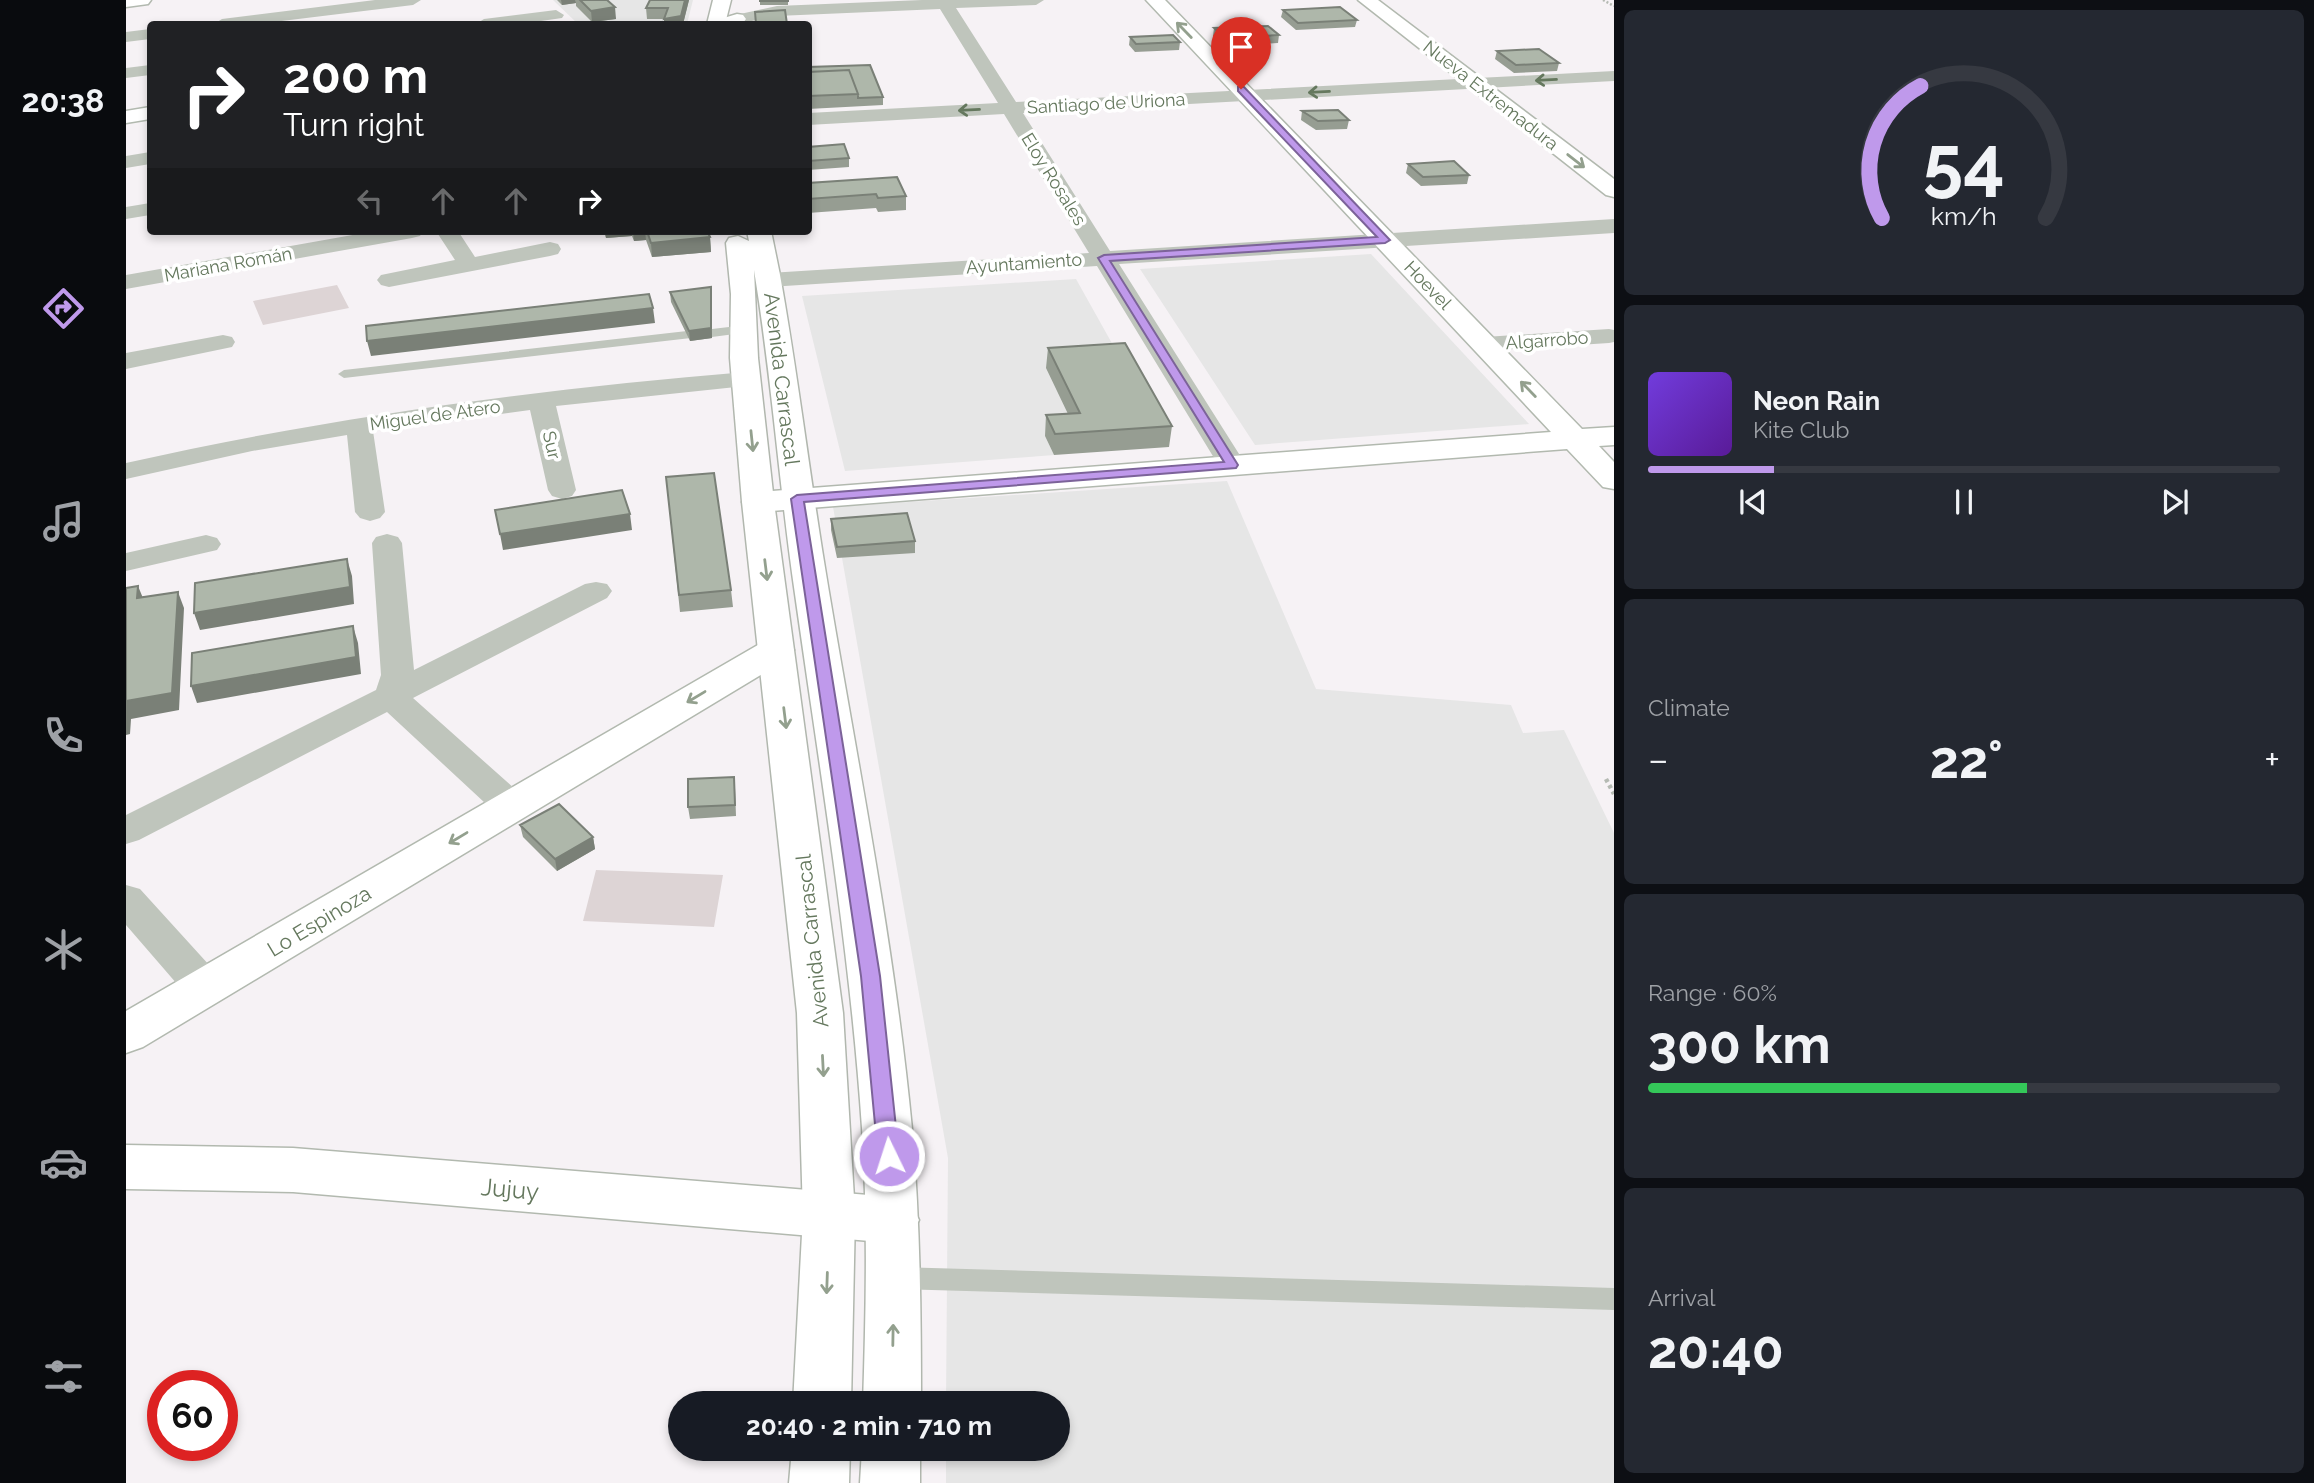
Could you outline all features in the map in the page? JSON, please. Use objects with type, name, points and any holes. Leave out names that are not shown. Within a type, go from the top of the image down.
[{"type":"main road","points":[[126,2],[142,0]]},
{"type":"main road","points":[[717,21],[722,0]]},
{"type":"main road","points":[[733,21],[742,0]]},
{"type":"main road","name":"Hoevel","points":[[1155,0],[1614,480]]},
{"type":"main road","name":"Nueva Extremadura","points":[[1367,0],[1614,190]]},
{"type":"main road","points":[[126,117],[147,114]]},
{"type":"main road","name":"Avenida Carrascal","points":[[737,235],[746,329],[746,380],[778,500],[871,976],[893,1220],[892,1391]]},
{"type":"main road","name":"Avenida Carrascal","points":[[761,235],[769,280],[778,500],[776,650],[820,1013],[829,1215],[822,1391]]},
{"type":"main road","points":[[778,500],[1614,436]]},
{"type":"main road","name":"Lo Espinoza","points":[[126,1034],[776,650]]},
{"type":"main road","name":"Jujuy","points":[[126,1167],[293,1170],[893,1220]]},
{"type":"main road","points":[[819,1483],[820,1461]]},
{"type":"main road","points":[[890,1483],[891,1461]]},
{"type":"street","points":[[246,21],[413,0]]},
{"type":"street","points":[[541,0],[561,20]]},
{"type":"street","points":[[740,21],[777,11],[1036,0]]},
{"type":"street","name":"Eloy Rosales","points":[[945,2],[1232,465]]},
{"type":"street","points":[[542,21],[561,20]]},
{"type":"street","points":[[126,37],[147,34]]},
{"type":"street","points":[[126,73],[147,70]]},
{"type":"street","name":"Santiago de Uriona","points":[[812,119],[1614,76]]},
{"type":"street","points":[[126,162],[147,158]]},
{"type":"street","points":[[126,213],[147,210]]},
{"type":"street","name":"Ayuntamiento","points":[[769,280],[1614,226]]},
{"type":"street","name":"Mariana Román","points":[[126,282],[390,235]]},
{"type":"street","points":[[450,235],[469,264]]},
{"type":"street","points":[[389,280],[469,264],[487,250],[550,248]]},
{"type":"street","name":"Algarrobo","points":[[1485,344],[1609,336]]},
{"type":"street","points":[[126,361],[223,342]]},
{"type":"street","name":"Miguel de Atero","points":[[126,471],[252,443],[359,425],[654,386],[746,380]]},
{"type":"street","name":"Sur","points":[[541,400],[562,490]]},
{"type":"street","points":[[359,425],[370,512]]},
{"type":"street","points":[[387,542],[398,675],[390,696]]},
{"type":"street","points":[[126,562],[206,544]]},
{"type":"street","points":[[126,831],[596,591]]},
{"type":"street","points":[[390,696],[512,807]]},
{"type":"street","points":[[126,899],[205,988]]},
{"type":"lane","points":[[712,333],[746,329]]},
{"type":"lane","points":[[344,374],[687,335]]},
{"type":"lane","points":[[894,1278],[1614,1299]]},
{"type":"path","points":[[1603,0],[1614,6]]},
{"type":"path","points":[[1606,779],[1614,794]]},
{"type":"shaded area","points":[[553,0],[693,0],[688,21],[575,21]]},
{"type":"shaded area","points":[[1371,254],[1529,424],[1255,445],[1140,269]]},
{"type":"shaded area","points":[[1076,279],[1123,363],[1078,434],[1045,436],[1054,455],[845,471],[802,296]]},
{"type":"shaded area","points":[[337,285],[349,308],[263,325],[253,301]]},
{"type":"shaded area","points":[[1227,481],[1316,689],[1511,705],[1523,733],[1564,730],[1614,833],[1614,1483],[946,1483],[946,1461],[1070,1461],[1070,1391],[946,1391],[948,1158],[833,507]]},
{"type":"shaded area","points":[[596,870],[723,875],[714,927],[583,921]]},
{"type":"building","points":[[580,0],[607,0],[615,7],[591,11]]},
{"type":"building","points":[[650,0],[685,0],[681,16],[664,19],[668,8],[646,8]]},
{"type":"building","points":[[1340,7],[1357,20],[1298,23],[1283,10]]},
{"type":"building","points":[[785,10],[787,21],[756,21],[755,12]]},
{"type":"building","points":[[1268,26],[1279,35],[1225,38],[1214,28]]},
{"type":"building","points":[[1173,35],[1180,42],[1136,44],[1130,37]]},
{"type":"building","points":[[1539,49],[1559,63],[1516,65],[1497,51]]},
{"type":"building","points":[[870,65],[883,97],[858,98],[849,70],[812,72],[812,67]]},
{"type":"building","points":[[849,70],[858,94],[812,96],[812,72]]},
{"type":"building","points":[[1338,110],[1349,120],[1318,121],[1302,111]]},
{"type":"building","points":[[844,144],[849,158],[812,161],[812,147]]},
{"type":"building","points":[[1454,161],[1469,175],[1423,177],[1408,164]]},
{"type":"building","points":[[897,177],[906,196],[878,198],[876,194],[812,199],[812,183]]},
{"type":"building","points":[[648,235],[710,237],[651,243]]},
{"type":"building","points":[[711,287],[711,328],[689,331],[670,292]]},
{"type":"building","points":[[649,294],[653,308],[367,341],[366,326]]},
{"type":"building","points":[[1125,343],[1172,426],[1055,434],[1046,415],[1080,413],[1048,348]]},
{"type":"building","points":[[714,473],[731,590],[679,595],[666,477]]},
{"type":"building","points":[[622,490],[630,514],[500,534],[495,510]]},
{"type":"building","points":[[907,513],[915,541],[837,547],[831,519]]},
{"type":"building","points":[[347,559],[350,587],[194,613],[195,583]]},
{"type":"building","points":[[138,586],[137,598],[178,592],[172,693],[126,701],[126,588]]},
{"type":"building","points":[[353,626],[356,657],[191,686],[192,653]]},
{"type":"building","points":[[734,777],[735,805],[688,807],[688,779]]},
{"type":"building","points":[[559,804],[593,837],[555,859],[520,825]]},
{"type":"route","points":[[889,1156],[871,976],[797,499],[1232,465],[1104,258],[1385,240],[1241,89]]}]
